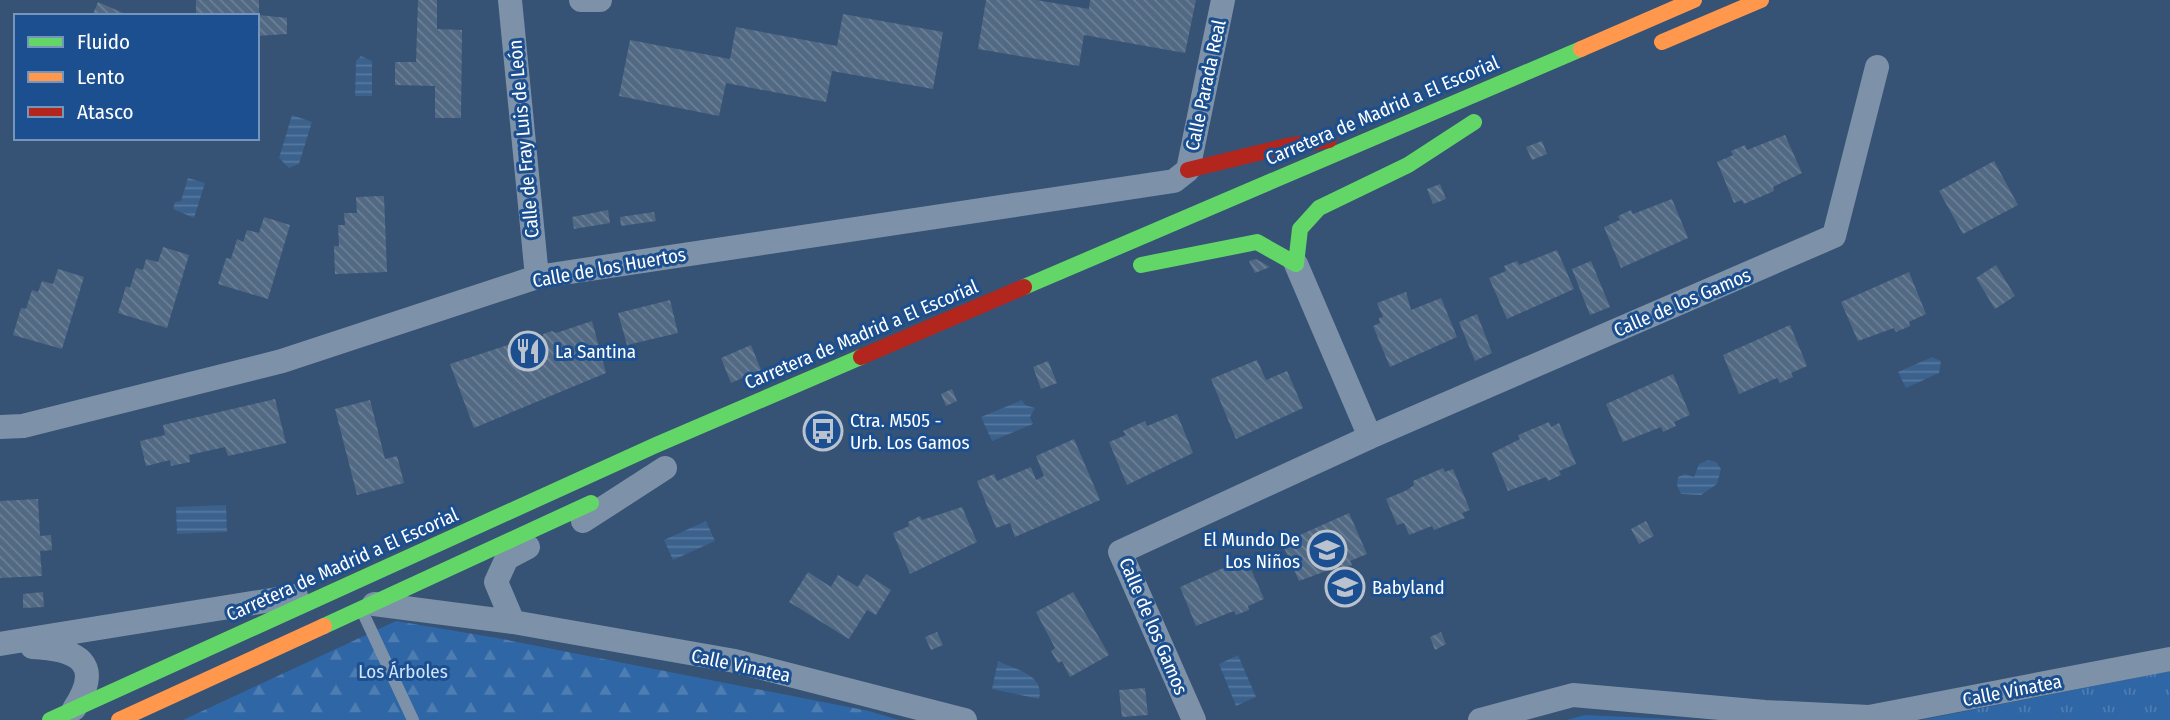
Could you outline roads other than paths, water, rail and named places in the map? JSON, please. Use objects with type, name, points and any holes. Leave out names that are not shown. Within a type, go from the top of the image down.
[{"type":"highway","name":"Carretera de Madrid a El Escorial","points":[[50,720],[668,439],[1694,0]]},
{"type":"highway","points":[[1648,48],[1761,0]]},
{"type":"highway","points":[[1218,232],[1135,268],[1257,242],[1296,264],[1300,229],[1319,208],[1408,165],[1480,120],[1320,188]]},
{"type":"highway","points":[[1188,170],[1287,146],[1380,134]]},
{"type":"highway","points":[[119,720],[672,465]]},
{"type":"street","name":"Calle de Fray Luis de León","points":[[510,0],[537,278]]},
{"type":"street","points":[[581,0],[600,0]]},
{"type":"street","name":"Calle Parada Real","points":[[1188,170],[1223,0]]},
{"type":"street","name":"Calle de los Gamos","points":[[1194,720],[1119,552],[1370,438],[1834,236],[1877,67]]},
{"type":"street","name":"Calle de los Huertos","points":[[0,427],[23,426],[282,361],[537,278],[717,248],[1174,181],[1188,170]]},
{"type":"street","points":[[1296,264],[1370,438]]},
{"type":"street","points":[[513,622],[496,582],[507,558],[600,513],[672,465]]},
{"type":"street","points":[[0,645],[335,590]]},
{"type":"street","name":"Calle Vinatea","points":[[368,607],[513,622],[735,661],[965,720]]},
{"type":"street","points":[[0,645],[64,650],[83,662],[88,683],[74,709]]},
{"type":"street","name":"Calle Vinatea","points":[[1480,720],[1573,695],[1765,712],[1870,717],[2170,659]]},
{"type":"lane","points":[[368,607],[413,720]]},
{"type":"place","name":"La Santina","points":[[528,351]]},
{"type":"place","name":"Ctra. M505 - Urb. Los Gamos","points":[[823,431]]},
{"type":"place","name":"El Mundo De Los Niños","points":[[1327,550]]},
{"type":"place","name":"Babyland","points":[[1345,587]]},
{"type":"park label","name":"Los Árboles","points":[[403,671]]}]
